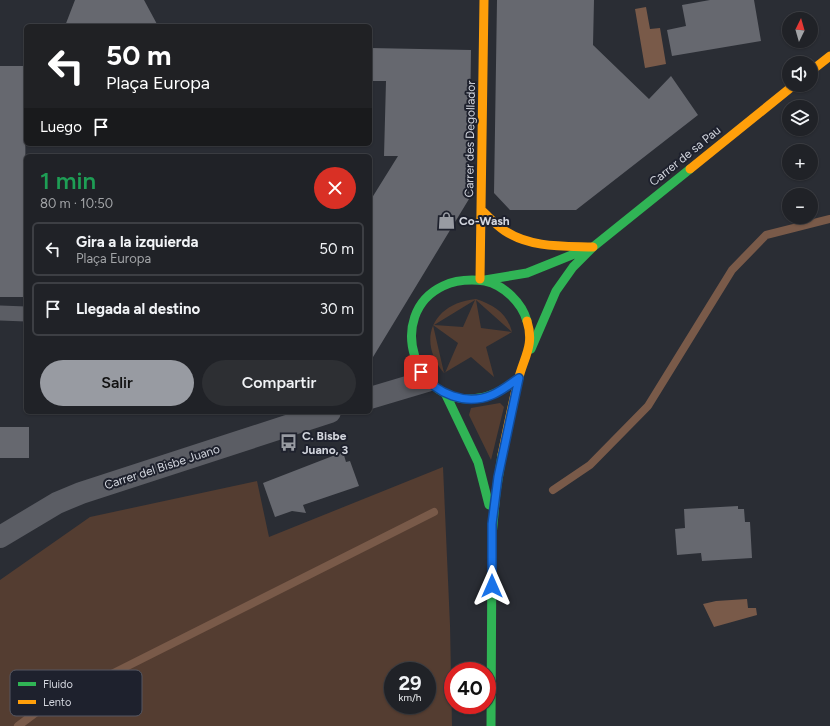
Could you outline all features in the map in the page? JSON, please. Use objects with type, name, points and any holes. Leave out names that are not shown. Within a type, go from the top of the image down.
[{"type":"street","name":"Carrer des Degollador","points":[[482,280],[481,210],[484,0]]},
{"type":"street","points":[[818,65],[830,56]]},
{"type":"street","name":"Carrer de sa Pau","points":[[529,352],[556,291],[573,267],[593,247],[785,92]]},
{"type":"street","points":[[481,210],[508,233],[527,241],[554,246],[593,247]]},
{"type":"street","name":"Carrer de sa Pau","points":[[482,280],[527,273],[593,247]]},
{"type":"street","points":[[491,726],[492,524],[498,477],[519,378],[529,352],[530,333],[526,315],[516,299],[502,287],[482,280],[458,280],[438,288],[422,302],[412,321],[410,342],[415,363],[427,381],[446,395],[471,445],[483,477],[492,524]]},
{"type":"street","points":[[446,395],[473,399],[492,395],[519,378]]},
{"type":"street","points":[[372,397],[427,381]]},
{"type":"street","name":"Carrer del Bisbe Juano","points":[[0,537],[57,503],[81,493],[324,414]]},
{"type":"lane","points":[[0,313],[24,314]]},
{"type":"shaded area","points":[[646,7],[650,29],[660,28],[666,64],[645,68],[635,9]]},
{"type":"shaded area","points":[[476,299],[489,304],[503,315],[510,325],[512,332],[486,347],[494,377],[471,357],[445,372],[458,343],[433,325],[440,315],[449,308],[461,302]],"holes":[[[475,300],[463,327],[434,325]],[[476,300],[512,332],[481,328]]]},
{"type":"shaded area","points":[[433,326],[444,373],[436,361],[431,348],[430,336]]},
{"type":"shaded area","points":[[500,403],[504,407],[491,460],[469,415],[471,408]]},
{"type":"shaded area","points":[[443,467],[451,662],[444,662],[444,714],[452,714],[452,726],[0,726],[0,580],[90,517],[257,481],[269,537]]},
{"type":"shaded area","points":[[747,599],[748,608],[756,608],[757,615],[714,627],[703,604],[716,601]]},
{"type":"building","points":[[75,0],[144,0],[157,24],[66,24]]},
{"type":"building","points":[[497,0],[594,0],[593,45],[649,99],[671,76],[698,115],[576,210],[510,210],[494,193]]},
{"type":"building","points":[[710,0],[754,0],[761,41],[672,56],[667,30],[686,26],[682,5]]},
{"type":"building","points":[[372,48],[471,50],[469,199],[372,359],[372,198],[398,156],[384,156],[386,81],[372,81]]},
{"type":"building","points":[[0,66],[24,66],[24,146],[25,146],[25,154],[24,154],[24,297],[0,297]]},
{"type":"building","points":[[0,427],[29,427],[29,458],[0,458]]},
{"type":"building","points":[[343,452],[346,462],[350,461],[359,486],[303,505],[306,513],[292,511],[275,517],[263,483]]},
{"type":"building","points":[[738,506],[738,509],[744,509],[745,522],[750,522],[752,558],[702,561],[701,553],[677,555],[675,529],[685,528],[684,509]]},
{"type":"waterway","points":[[553,490],[590,465],[648,406],[732,270],[766,235],[830,219]]},
{"type":"waterway","points":[[120,670],[434,512]]},
{"type":"waterway","points":[[18,726],[31,716]]},
{"type":"traffic: fast","points":[[531,349],[556,291],[573,267],[593,247],[690,169]]},
{"type":"traffic: fast","points":[[485,280],[527,273],[584,250]]},
{"type":"traffic: fast","points":[[519,378],[505,388],[490,395],[479,398],[457,397],[438,389],[424,375],[415,357],[412,337],[415,317],[425,299],[443,286],[463,280],[485,281],[499,286],[517,301],[525,314],[527,321]]},
{"type":"traffic: fast","points":[[446,395],[478,462],[489,505]]},
{"type":"traffic: fast","points":[[491,726],[492,536],[496,492],[502,455]]},
{"type":"traffic: slow","points":[[480,279],[484,0]]},
{"type":"traffic: slow","points":[[818,65],[830,56]]},
{"type":"traffic: slow","points":[[690,169],[785,92]]},
{"type":"traffic: slow","points":[[481,210],[505,231],[526,241],[559,246],[593,247]]},
{"type":"traffic: slow","points":[[502,455],[518,381],[529,345],[530,338],[527,321]]},
{"type":"place","name":"Co-Wash","points":[[446,221]]},
{"type":"place","name":"C. Bisbe Juano, 3","points":[[289,443]]},
{"type":"route","points":[[421,372],[427,381],[446,395],[473,399],[492,395],[519,378],[498,477],[492,524],[492,586]]}]
